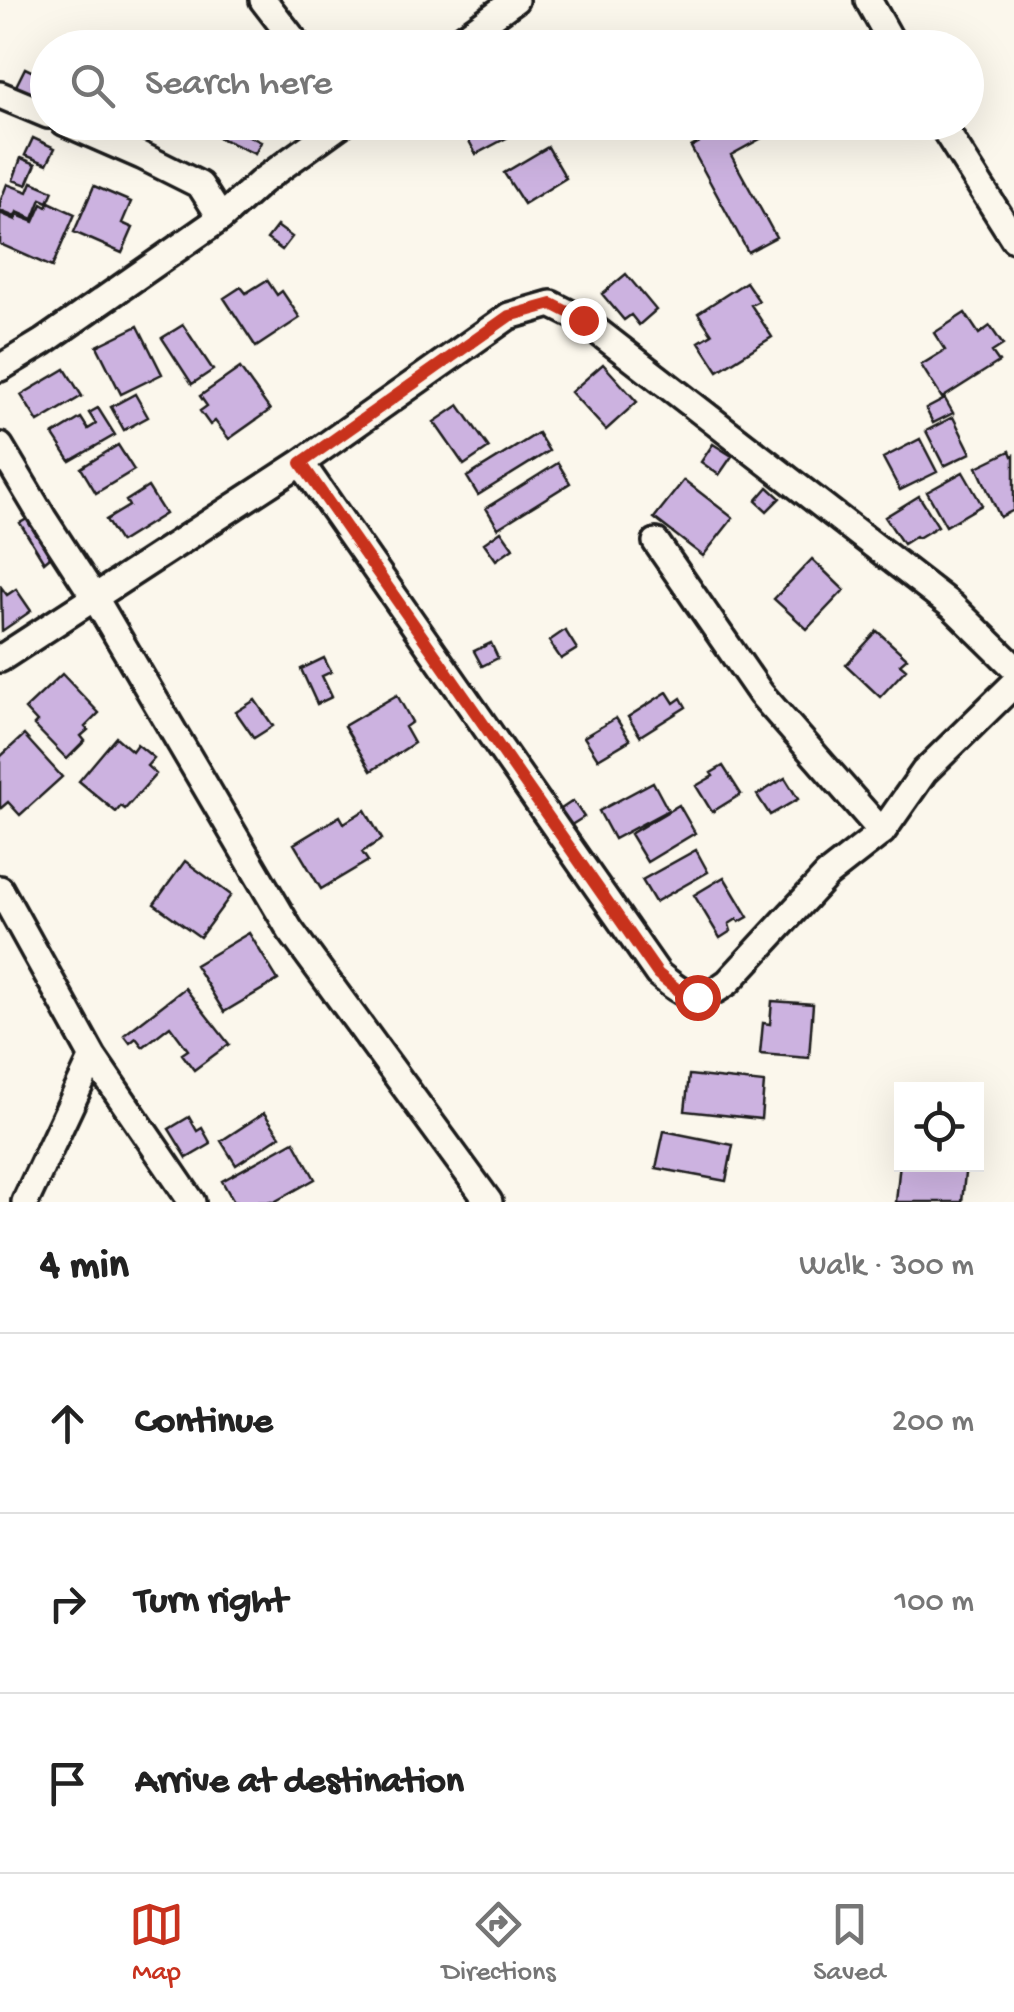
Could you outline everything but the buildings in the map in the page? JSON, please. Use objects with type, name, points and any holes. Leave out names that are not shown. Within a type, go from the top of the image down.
[{"type":"street","points":[[263,0],[286,30]]},
{"type":"street","points":[[473,30],[514,0]]},
{"type":"street","points":[[868,0],[886,30]]},
{"type":"street","points":[[0,95],[30,108]]},
{"type":"street","points":[[105,140],[200,185],[221,218]]},
{"type":"street","points":[[0,368],[221,218],[319,140]]},
{"type":"street","points":[[951,140],[1014,238]]},
{"type":"street","points":[[0,659],[301,463],[509,316],[552,304],[583,320],[952,606],[1014,667]]},
{"type":"street","points":[[0,446],[290,930],[488,1202]]},
{"type":"street","points":[[301,463],[658,974],[678,990],[697,997],[713,993],[728,982],[827,876],[882,832],[924,772],[1014,684]]},
{"type":"street","points":[[656,542],[761,694],[882,832]]},
{"type":"street","points":[[0,889],[94,1057],[192,1202]]},
{"type":"street","points":[[25,1202],[94,1057]]},
{"type":"route","points":[[583,320],[552,304],[509,316],[301,463],[658,974],[678,990],[697,997]]}]
